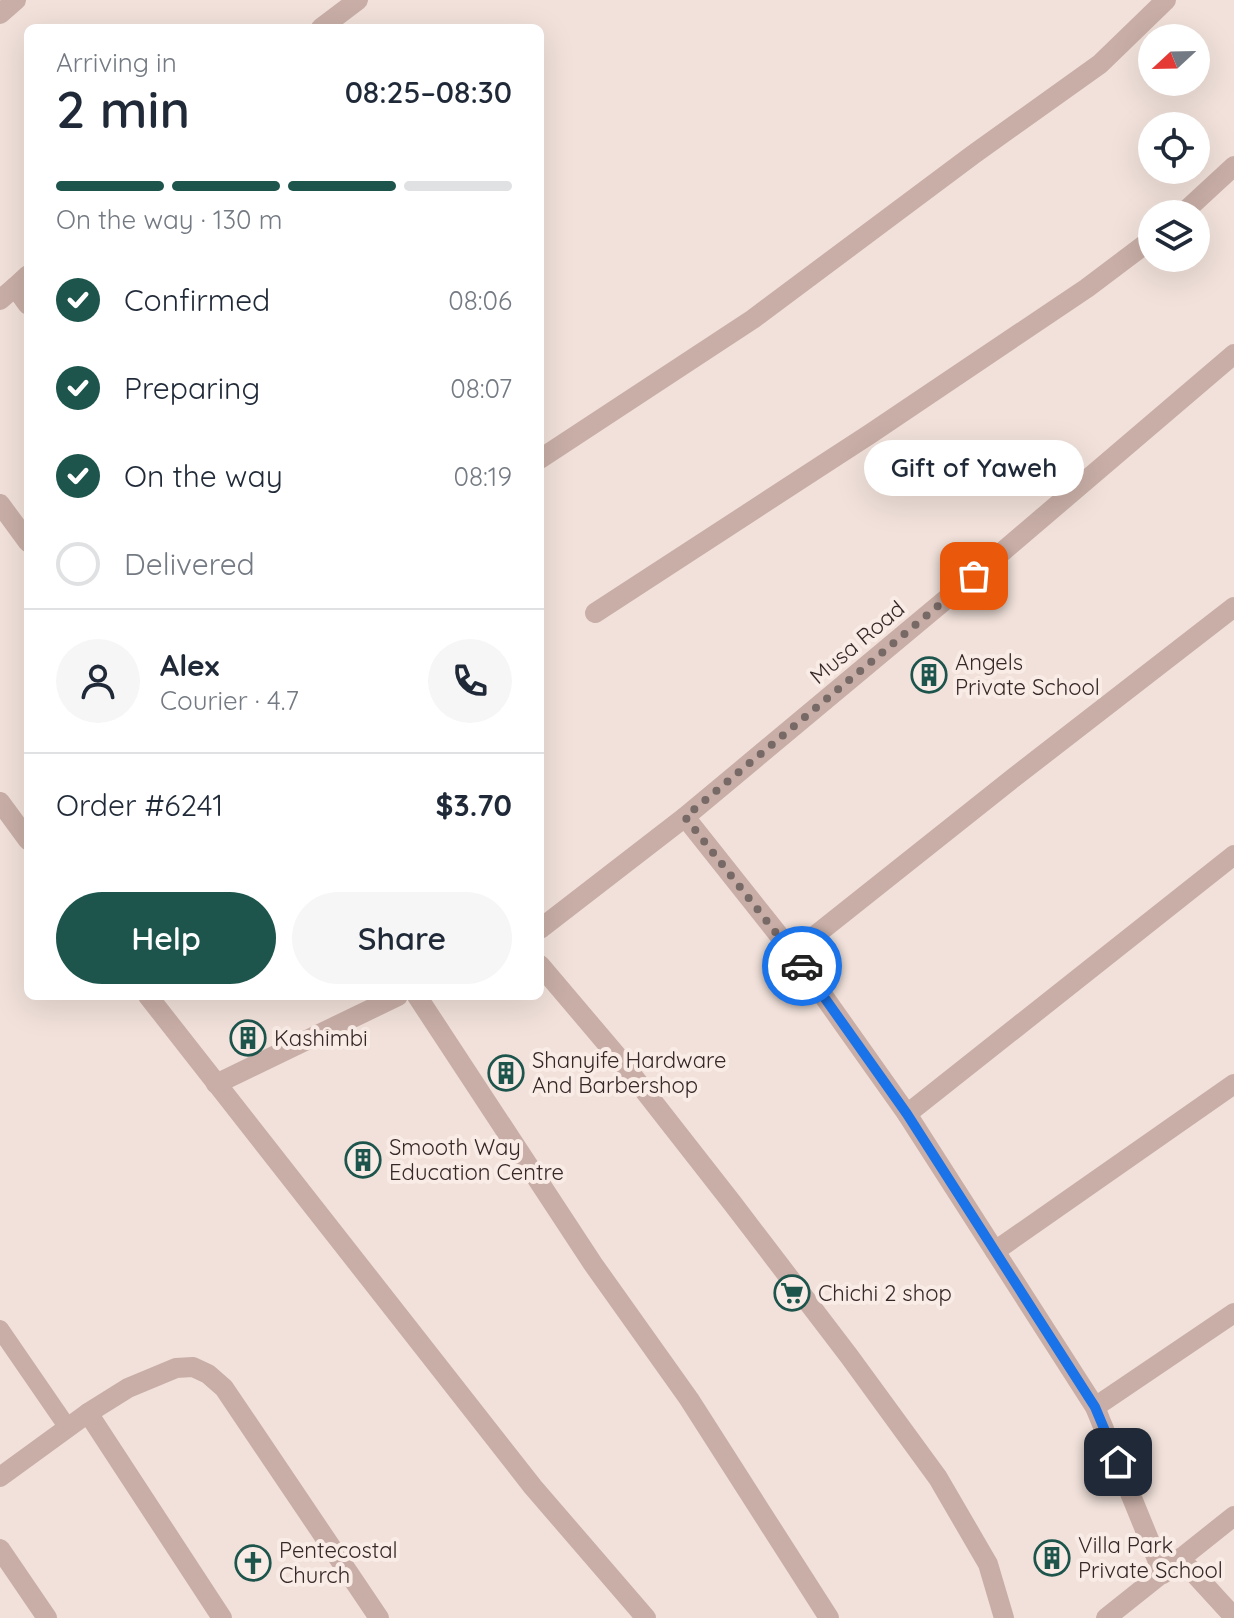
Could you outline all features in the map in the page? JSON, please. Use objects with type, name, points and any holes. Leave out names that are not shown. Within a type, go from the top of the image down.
[{"type":"street","points":[[0,14],[16,0]]},
{"type":"street","points":[[326,24],[358,0]]},
{"type":"street","points":[[544,456],[753,319],[1100,64],[1166,0]]},
{"type":"street","points":[[1197,200],[1234,166]]},
{"type":"street","points":[[595,613],[870,434],[1087,288],[1138,250]]},
{"type":"street","name":"Musa Road","points":[[544,926],[685,817],[1234,354]]},
{"type":"street","points":[[0,504],[24,537]]},
{"type":"street","points":[[793,953],[1234,607]]},
{"type":"street","points":[[0,802],[24,835]]},
{"type":"street","points":[[685,817],[793,953],[907,1114],[1095,1407],[1163,1574]]},
{"type":"street","points":[[907,1114],[1234,855]]},
{"type":"street","points":[[544,970],[724,1191],[938,1478],[988,1564],[1004,1618]]},
{"type":"street","points":[[151,1000],[533,1487],[646,1618]]},
{"type":"street","points":[[216,1084],[390,1000]]},
{"type":"street","points":[[420,1000],[593,1264],[689,1399],[829,1618]]},
{"type":"street","points":[[995,1251],[1234,1084]]},
{"type":"street","points":[[1095,1407],[1234,1313]]},
{"type":"street","points":[[0,1477],[128,1388],[176,1368],[193,1367],[208,1374],[224,1388],[379,1618]]},
{"type":"street","points":[[88,1413],[222,1618]]},
{"type":"street","points":[[1106,1618],[1234,1516]]},
{"type":"street","points":[[0,1549],[47,1618]]},
{"type":"street","points":[[1180,1558],[1234,1617]]},
{"type":"lane","points":[[0,1329],[68,1428]]},
{"type":"way so far","points":[[802,966],[685,817],[974,576]]},
{"type":"place","name":"Gift of Yaweh","points":[[974,576]]},
{"type":"place","name":"Angels Private School","points":[[929,675]]},
{"type":"place","name":"Kashimbi","points":[[248,1038]]},
{"type":"place","name":"Shanyife Hardware And Barbershop","points":[[506,1073]]},
{"type":"place","name":"Smooth Way Education Centre","points":[[363,1160]]},
{"type":"place","name":"Chichi 2 shop","points":[[792,1293]]},
{"type":"place","name":"Villa Park Private School","points":[[1052,1558]]},
{"type":"place","name":"Pentecostal Church","points":[[253,1563]]},
{"type":"route","points":[[802,966],[907,1114],[1095,1407],[1118,1462]]}]
